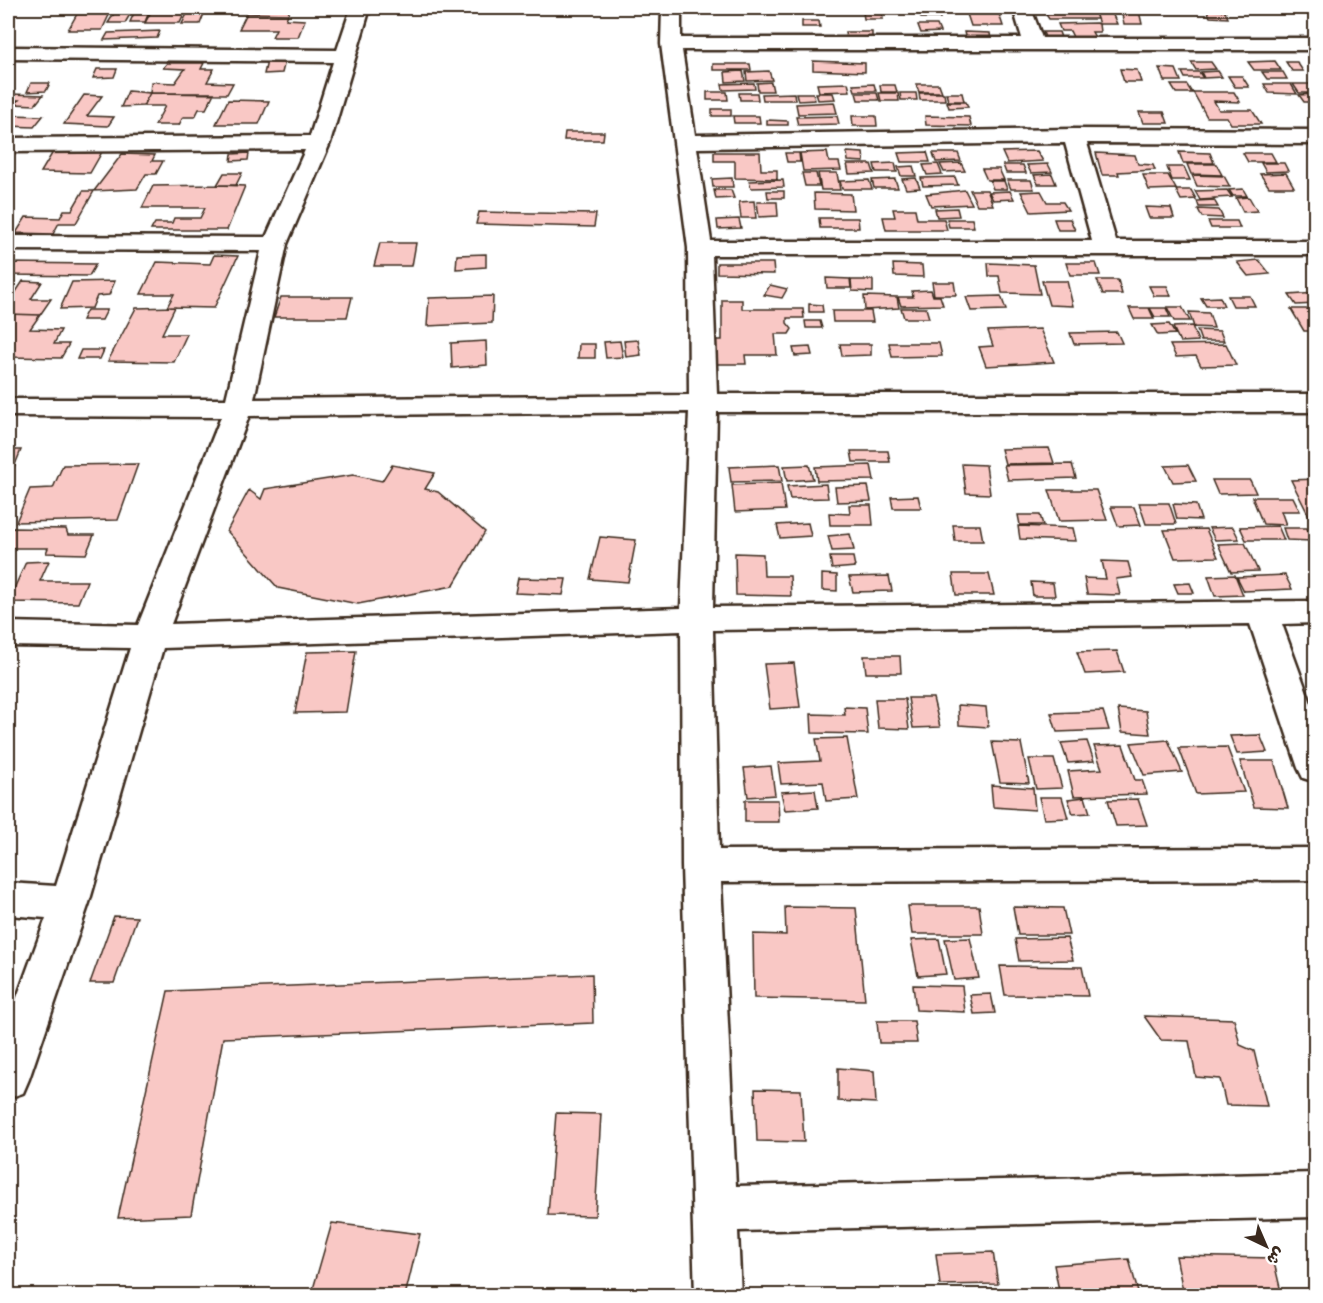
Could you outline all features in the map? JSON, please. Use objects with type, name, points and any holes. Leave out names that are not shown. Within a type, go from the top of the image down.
[{"type":"street","points":[[8,1079],[70,903],[150,637],[238,408],[275,244],[319,143],[360,8]]},
{"type":"street","points":[[671,8],[671,44],[700,248],[703,403],[697,619],[701,866],[718,1296]]},
{"type":"street","points":[[1022,8],[1034,44]]},
{"type":"street","points":[[671,44],[1316,44]]},
{"type":"street","points":[[8,53],[346,56]]},
{"type":"street","points":[[684,142],[1074,136],[1316,137]]},
{"type":"street","points":[[1074,136],[1106,247]]},
{"type":"street","points":[[8,145],[319,143]]},
{"type":"street","points":[[8,243],[275,244]]},
{"type":"street","points":[[700,248],[1316,248]]},
{"type":"street","points":[[8,407],[238,408],[703,403],[1316,403]]},
{"type":"street","points":[[1262,612],[1316,768]]},
{"type":"street","points":[[8,634],[150,637],[697,619],[1316,612]]},
{"type":"street","points":[[701,866],[1316,864]]},
{"type":"street","points":[[8,899],[70,903]]},
{"type":"street","points":[[714,1209],[1316,1195]]},
{"type":"building","points":[[190,8],[251,8],[250,11],[205,11],[200,24],[182,24]]},
{"type":"building","points":[[251,8],[291,8],[288,14],[247,13]]},
{"type":"building","points":[[729,8],[762,8],[762,11],[729,10]]},
{"type":"building","points":[[1121,10],[1139,11],[1142,24],[1124,24]]},
{"type":"building","points":[[1207,10],[1225,11],[1228,18],[1210,17]]},
{"type":"building","points":[[132,11],[125,23],[108,23],[115,12]]},
{"type":"building","points":[[966,11],[998,11],[1003,26],[971,26]]},
{"type":"building","points":[[149,12],[145,22],[130,22],[134,13]]},
{"type":"building","points":[[151,12],[185,12],[180,23],[145,23]]},
{"type":"building","points":[[863,12],[882,12],[883,19],[864,19]]},
{"type":"building","points":[[919,12],[939,12],[940,18],[921,18]]},
{"type":"building","points":[[110,13],[102,30],[68,30],[77,14]]},
{"type":"building","points":[[247,13],[288,14],[286,19],[305,20],[298,37],[272,37],[276,29],[239,29]]},
{"type":"building","points":[[1045,13],[1095,13],[1097,19],[1049,19]]},
{"type":"building","points":[[1095,13],[1112,13],[1117,24],[1099,24]]},
{"type":"building","points":[[802,21],[819,21],[820,27],[802,27]]},
{"type":"building","points":[[1058,24],[1099,24],[1100,32],[1092,32],[1096,39],[1074,39],[1070,31],[1061,31]]},
{"type":"building","points":[[918,25],[937,25],[940,32],[921,33]]},
{"type":"building","points":[[160,31],[157,38],[104,40],[108,33]]},
{"type":"building","points":[[845,32],[872,32],[872,39],[846,39]]},
{"type":"building","points":[[964,32],[990,33],[991,41],[966,40]]},
{"type":"building","points":[[1043,32],[1059,32],[1062,40],[1046,40]]},
{"type":"building","points":[[267,61],[285,61],[282,73],[264,74]]},
{"type":"building","points":[[813,61],[865,63],[865,72],[813,70]]},
{"type":"building","points":[[1275,61],[1281,70],[1254,70],[1248,62]]},
{"type":"building","points":[[1191,62],[1211,62],[1216,69],[1196,70]]},
{"type":"building","points":[[1286,62],[1297,62],[1303,71],[1292,71]]},
{"type":"building","points":[[167,63],[204,63],[201,69],[214,69],[207,82],[233,83],[227,94],[150,93],[151,82],[175,83],[185,69],[163,68]]},
{"type":"building","points":[[713,64],[750,64],[751,70],[713,70]]},
{"type":"building","points":[[1159,68],[1176,69],[1181,81],[1164,81]]},
{"type":"building","points":[[97,69],[117,69],[114,77],[93,78]]},
{"type":"building","points":[[1120,69],[1137,70],[1141,82],[1124,82]]},
{"type":"building","points":[[743,71],[745,81],[726,82],[725,72]]},
{"type":"building","points":[[769,71],[772,80],[747,81],[746,72]]},
{"type":"building","points":[[1218,71],[1222,77],[1204,78],[1201,72]]},
{"type":"building","points":[[1182,72],[1199,72],[1203,78],[1185,78]]},
{"type":"building","points":[[1262,72],[1283,72],[1287,79],[1267,79]]},
{"type":"building","points":[[1228,76],[1242,76],[1249,87],[1235,87]]},
{"type":"building","points":[[771,82],[773,91],[758,91],[757,83]]},
{"type":"building","points":[[31,83],[50,83],[46,91],[27,92]]},
{"type":"building","points":[[754,83],[755,89],[723,90],[722,84]]},
{"type":"building","points":[[848,83],[850,91],[819,92],[817,84]]},
{"type":"building","points":[[874,84],[876,91],[855,91],[853,85]]},
{"type":"building","points":[[916,84],[939,84],[942,92],[919,92]]},
{"type":"building","points":[[1264,84],[1291,84],[1297,94],[1269,93]]},
{"type":"building","points":[[1293,84],[1313,84],[1316,93],[1299,93]]},
{"type":"building","points":[[880,85],[895,85],[897,92],[881,92]]},
{"type":"building","points":[[1171,85],[1187,85],[1192,93],[1176,93]]},
{"type":"building","points":[[128,91],[150,93],[143,106],[121,107]]},
{"type":"building","points":[[707,92],[727,92],[728,100],[707,100]]},
{"type":"building","points":[[1193,92],[1234,92],[1240,102],[1214,101],[1219,110],[1252,110],[1261,124],[1231,124],[1227,117],[1207,117]]},
{"type":"building","points":[[150,93],[214,93],[206,109],[199,109],[195,117],[183,117],[179,125],[155,125],[165,106],[143,106]]},
{"type":"building","points":[[739,93],[757,93],[758,100],[740,100]]},
{"type":"building","points":[[794,93],[795,100],[763,100],[762,94]]},
{"type":"building","points":[[796,93],[813,93],[815,100],[798,101]]},
{"type":"building","points":[[816,93],[833,93],[835,99],[818,100]]},
{"type":"building","points":[[856,93],[877,93],[879,100],[858,100]]},
{"type":"building","points":[[879,93],[898,93],[899,101],[881,101]]},
{"type":"building","points":[[900,93],[916,93],[917,100],[901,100]]},
{"type":"building","points":[[919,93],[944,93],[945,100],[920,100]]},
{"type":"building","points":[[946,93],[962,93],[964,101],[948,101]]},
{"type":"building","points":[[8,94],[43,95],[35,105],[15,104],[19,100],[8,100]]},
{"type":"building","points":[[1316,94],[1316,102],[1304,102],[1299,95]]},
{"type":"building","points":[[84,95],[102,96],[87,116],[114,117],[108,126],[64,124]]},
{"type":"building","points":[[228,100],[269,101],[259,124],[216,124]]},
{"type":"building","points":[[834,102],[837,113],[798,114],[796,104]]},
{"type":"building","points":[[947,102],[966,102],[968,107],[949,108]]},
{"type":"building","points":[[712,109],[731,109],[731,116],[712,116]]},
{"type":"building","points":[[1139,112],[1164,112],[1168,123],[1143,123]]},
{"type":"building","points":[[10,115],[43,116],[34,127],[8,126]]},
{"type":"building","points":[[733,116],[759,116],[760,123],[734,123]]},
{"type":"building","points":[[837,116],[839,124],[798,125],[796,117]]},
{"type":"building","points":[[852,116],[876,116],[877,126],[853,126]]},
{"type":"building","points":[[925,116],[969,117],[971,126],[926,125]]},
{"type":"building","points":[[767,120],[788,121],[788,125],[767,125]]},
{"type":"building","points":[[565,132],[604,132],[603,140],[564,140]]},
{"type":"building","points":[[1037,151],[1043,161],[1007,163],[1002,152]]},
{"type":"building","points":[[53,152],[102,152],[90,173],[41,172]]},
{"type":"building","points":[[714,152],[760,152],[761,170],[777,170],[777,179],[735,178],[735,161],[714,161]]},
{"type":"building","points":[[827,152],[829,162],[839,162],[841,170],[803,171],[800,153]]},
{"type":"building","points":[[847,152],[863,153],[864,162],[848,161]]},
{"type":"building","points":[[927,152],[930,162],[901,162],[898,153]]},
{"type":"building","points":[[1179,152],[1210,153],[1214,163],[1183,163]]},
{"type":"building","points":[[249,153],[248,160],[231,161],[232,154]]},
{"type":"building","points":[[785,153],[799,153],[800,162],[787,162]]},
{"type":"building","points":[[933,153],[958,153],[961,161],[936,162]]},
{"type":"building","points":[[1096,153],[1135,155],[1138,164],[1153,165],[1155,170],[1102,175]]},
{"type":"building","points":[[1243,153],[1271,153],[1276,162],[1248,162]]},
{"type":"building","points":[[122,154],[155,155],[152,161],[163,161],[156,174],[146,174],[137,189],[94,191]]},
{"type":"building","points":[[895,163],[897,172],[876,172],[874,164]]},
{"type":"building","points":[[961,163],[965,171],[944,172],[940,164]]},
{"type":"building","points":[[1261,163],[1284,163],[1288,171],[1266,172]]},
{"type":"building","points":[[847,164],[871,164],[874,173],[849,174]]},
{"type":"building","points":[[938,164],[942,174],[927,175],[923,165]]},
{"type":"building","points":[[1048,164],[1052,172],[1031,173],[1027,165]]},
{"type":"building","points":[[1187,164],[1216,164],[1222,175],[1191,174]]},
{"type":"building","points":[[1003,165],[1023,165],[1026,173],[1006,173]]},
{"type":"building","points":[[913,166],[916,176],[901,176],[898,167]]},
{"type":"building","points":[[1167,167],[1184,167],[1190,180],[1172,180]]},
{"type":"building","points":[[982,169],[999,169],[1004,180],[987,180]]},
{"type":"building","points":[[224,173],[242,173],[236,185],[217,185]]},
{"type":"building","points":[[802,173],[816,173],[819,186],[805,186]]},
{"type":"building","points":[[818,173],[837,173],[840,190],[821,190]]},
{"type":"building","points":[[1286,173],[1294,187],[1269,187],[1260,174]]},
{"type":"building","points":[[1052,174],[1056,184],[1038,184],[1034,175]]},
{"type":"building","points":[[1143,175],[1168,175],[1176,189],[1149,190]]},
{"type":"building","points":[[1192,175],[1224,176],[1230,187],[1197,186]]},
{"type":"building","points":[[955,177],[958,185],[923,186],[921,178]]},
{"type":"building","points":[[732,178],[733,187],[713,187],[712,179]]},
{"type":"building","points":[[916,178],[920,188],[906,189],[902,179]]},
{"type":"building","points":[[895,179],[898,188],[874,188],[872,180]]},
{"type":"building","points":[[783,180],[784,187],[751,188],[749,181]]},
{"type":"building","points":[[869,180],[872,189],[842,189],[840,181]]},
{"type":"building","points":[[1007,180],[1031,180],[1034,189],[1011,189]]},
{"type":"building","points":[[990,181],[1004,181],[1007,189],[993,189]]},
{"type":"building","points":[[153,186],[245,186],[227,230],[151,230],[155,223],[172,223],[174,218],[200,218],[205,208],[142,208]]},
{"type":"building","points":[[1243,189],[1247,196],[1233,196],[1229,190]]},
{"type":"building","points":[[714,190],[731,190],[734,198],[716,199]]},
{"type":"building","points":[[965,190],[972,204],[931,206],[926,194]]},
{"type":"building","points":[[970,190],[987,190],[993,205],[977,205]]},
{"type":"building","points":[[1176,190],[1191,190],[1196,199],[1181,200]]},
{"type":"building","points":[[1227,190],[1232,197],[1200,200],[1195,191]]},
{"type":"building","points":[[83,191],[94,191],[76,223],[59,223],[53,234],[16,233],[26,217],[60,218],[64,210],[72,210]]},
{"type":"building","points":[[767,191],[784,191],[784,198],[768,198]]},
{"type":"building","points":[[1010,191],[1014,199],[993,200],[989,192]]},
{"type":"building","points":[[1041,191],[1047,202],[1063,202],[1068,210],[1031,212],[1021,192]]},
{"type":"building","points":[[814,193],[851,194],[853,210],[815,209]]},
{"type":"building","points":[[1249,197],[1257,211],[1243,212],[1236,198]]},
{"type":"building","points":[[1214,200],[1218,207],[1199,207],[1197,201]]},
{"type":"building","points":[[754,201],[756,218],[741,218],[739,202]]},
{"type":"building","points":[[757,202],[777,202],[778,216],[759,217]]},
{"type":"building","points":[[1145,207],[1171,208],[1174,218],[1149,218]]},
{"type":"building","points":[[957,208],[959,216],[937,217],[935,209]]},
{"type":"building","points":[[893,209],[915,209],[917,219],[944,219],[947,230],[886,230],[883,217],[895,217]]},
{"type":"building","points":[[1198,209],[1219,210],[1223,218],[1202,217]]},
{"type":"building","points":[[479,212],[596,214],[594,227],[476,224]]},
{"type":"building","points":[[819,218],[858,218],[859,228],[820,228]]},
{"type":"building","points":[[739,219],[741,228],[718,229],[717,220]]},
{"type":"building","points":[[947,219],[972,219],[974,227],[949,227]]},
{"type":"building","points":[[1054,219],[1070,219],[1075,230],[1058,230]]},
{"type":"building","points":[[1208,221],[1237,221],[1240,228],[1211,228]]},
{"type":"building","points":[[380,243],[416,243],[412,266],[374,266]]},
{"type":"building","points":[[486,254],[486,267],[456,269],[457,255]]},
{"type":"building","points":[[214,255],[238,256],[214,308],[167,307],[174,294],[141,294],[157,262],[210,264]]},
{"type":"building","points":[[1259,260],[1270,274],[1248,276],[1237,262]]},
{"type":"building","points":[[8,263],[96,264],[89,276],[8,275]]},
{"type":"building","points":[[717,263],[773,263],[774,274],[717,273]]},
{"type":"building","points":[[988,263],[1034,265],[1040,294],[1002,293],[999,276],[989,276]]},
{"type":"building","points":[[1066,263],[1096,263],[1100,275],[1070,275]]},
{"type":"building","points":[[893,264],[922,265],[923,277],[894,276]]},
{"type":"building","points":[[826,278],[850,279],[851,288],[827,288]]},
{"type":"building","points":[[851,280],[873,280],[873,292],[852,291]]},
{"type":"building","points":[[1097,280],[1118,280],[1122,294],[1103,294]]},
{"type":"building","points":[[23,281],[42,282],[31,299],[51,299],[40,315],[8,314],[8,304]]},
{"type":"building","points":[[115,281],[109,295],[97,296],[92,308],[60,309],[72,282]]},
{"type":"building","points":[[1042,281],[1067,281],[1073,306],[1049,305]]},
{"type":"building","points":[[932,282],[954,282],[956,295],[934,295]]},
{"type":"building","points":[[770,285],[787,289],[782,298],[764,295]]},
{"type":"building","points":[[1149,286],[1167,286],[1171,296],[1154,296]]},
{"type":"building","points":[[931,290],[933,296],[940,296],[943,305],[901,306],[898,297],[913,297],[912,291]]},
{"type":"building","points":[[1316,293],[1316,304],[1296,305],[1289,295]]},
{"type":"building","points":[[493,296],[492,323],[427,326],[429,298]]},
{"type":"building","points":[[864,296],[897,297],[899,308],[865,310]]},
{"type":"building","points":[[1001,296],[1006,310],[971,311],[966,297]]},
{"type":"building","points":[[1228,296],[1250,296],[1255,306],[1233,306]]},
{"type":"building","points":[[281,297],[352,297],[347,317],[274,317]]},
{"type":"building","points":[[1220,297],[1224,306],[1206,306],[1201,298]]},
{"type":"building","points":[[722,300],[742,300],[742,309],[803,309],[804,318],[787,318],[787,323],[792,329],[789,334],[775,334],[777,355],[745,355],[746,364],[712,364],[712,340],[722,340]]},
{"type":"building","points":[[809,304],[822,305],[823,312],[809,312]]},
{"type":"building","points":[[175,307],[162,334],[187,334],[174,362],[108,361],[136,308]]},
{"type":"building","points":[[1167,307],[1182,307],[1190,321],[1174,321]]},
{"type":"building","points":[[901,308],[926,308],[929,318],[904,318]]},
{"type":"building","points":[[1129,308],[1149,308],[1154,319],[1134,319]]},
{"type":"building","points":[[1150,308],[1166,308],[1170,317],[1155,317]]},
{"type":"building","points":[[1291,309],[1316,309],[1316,331],[1304,331]]},
{"type":"building","points":[[87,310],[107,310],[102,320],[82,320]]},
{"type":"building","points":[[832,311],[871,311],[873,322],[833,322]]},
{"type":"building","points":[[1189,312],[1209,313],[1214,328],[1194,327]]},
{"type":"building","points":[[8,314],[40,315],[30,329],[61,330],[54,344],[69,344],[61,358],[8,357]]},
{"type":"building","points":[[805,321],[820,321],[822,328],[806,328]]},
{"type":"building","points":[[1169,324],[1175,334],[1158,335],[1152,325]]},
{"type":"building","points":[[1192,326],[1198,341],[1180,342],[1173,327]]},
{"type":"building","points":[[1040,329],[1054,362],[986,366],[979,347],[993,346],[988,331]]},
{"type":"building","points":[[1197,330],[1220,331],[1224,341],[1201,341]]},
{"type":"building","points":[[1117,332],[1122,343],[1074,344],[1070,333]]},
{"type":"building","points":[[638,340],[641,355],[626,357],[624,341]]},
{"type":"building","points":[[486,341],[487,365],[452,368],[451,343]]},
{"type":"building","points":[[620,341],[623,357],[606,358],[604,342]]},
{"type":"building","points":[[889,343],[939,343],[942,356],[892,357]]},
{"type":"building","points":[[579,344],[595,344],[595,358],[578,358]]},
{"type":"building","points":[[840,344],[871,344],[871,355],[842,356]]},
{"type":"building","points":[[1226,344],[1236,365],[1201,366],[1196,356],[1176,357],[1170,345]]},
{"type":"building","points":[[810,347],[812,355],[795,356],[793,348]]},
{"type":"building","points":[[81,350],[104,350],[100,359],[77,359]]},
{"type":"building","points":[[1049,448],[1054,463],[1005,464],[1001,449]]},
{"type":"building","points":[[8,450],[21,450],[8,482]]},
{"type":"building","points":[[851,451],[888,451],[890,462],[853,462]]},
{"type":"building","points":[[138,464],[118,520],[16,522],[30,489],[53,488],[63,465]]},
{"type":"building","points":[[962,464],[986,465],[990,494],[966,493]]},
{"type":"building","points":[[1072,464],[1076,478],[1008,480],[1004,465]]},
{"type":"building","points":[[392,465],[435,473],[425,489],[438,492],[485,532],[453,586],[358,604],[278,588],[227,531],[249,490],[261,499],[265,489],[353,475],[382,481]]},
{"type":"building","points":[[779,465],[782,481],[731,482],[729,467]]},
{"type":"building","points":[[809,465],[813,479],[787,481],[784,466]]},
{"type":"building","points":[[871,465],[874,480],[817,481],[815,467]]},
{"type":"building","points":[[1188,465],[1196,481],[1173,482],[1165,466]]},
{"type":"building","points":[[1316,479],[1316,528],[1315,528],[1291,480]]},
{"type":"building","points":[[1212,480],[1250,480],[1256,493],[1218,494]]},
{"type":"building","points":[[781,483],[785,510],[735,512],[732,485]]},
{"type":"building","points":[[826,484],[828,498],[790,499],[787,486]]},
{"type":"building","points":[[868,486],[871,501],[837,502],[835,487]]},
{"type":"building","points":[[1049,490],[1096,490],[1107,520],[1059,521]]},
{"type":"building","points":[[918,496],[921,508],[893,508],[891,497]]},
{"type":"building","points":[[1252,497],[1293,497],[1300,511],[1281,511],[1286,525],[1263,524]]},
{"type":"building","points":[[1139,503],[1169,503],[1176,524],[1146,524]]},
{"type":"building","points":[[1173,504],[1196,505],[1201,520],[1177,519]]},
{"type":"building","points":[[849,505],[871,505],[873,525],[830,525],[829,513],[850,514]]},
{"type":"building","points":[[1111,507],[1134,507],[1141,525],[1118,526]]},
{"type":"building","points":[[1018,515],[1040,515],[1043,525],[1020,525]]},
{"type":"building","points":[[808,523],[811,536],[780,538],[777,525]]},
{"type":"building","points":[[953,525],[980,525],[983,541],[955,541]]},
{"type":"building","points":[[1018,526],[1073,528],[1076,541],[1020,539]]},
{"type":"building","points":[[1278,526],[1284,540],[1246,540],[1240,527]]},
{"type":"building","points":[[1233,527],[1239,539],[1215,540],[1209,528]]},
{"type":"building","points":[[12,528],[66,529],[68,535],[94,535],[86,554],[46,553],[48,548],[8,548],[8,537]]},
{"type":"building","points":[[1283,528],[1307,528],[1312,541],[1287,540]]},
{"type":"building","points":[[1206,529],[1218,557],[1175,558],[1164,530]]},
{"type":"building","points":[[850,534],[854,550],[832,551],[828,536]]},
{"type":"building","points":[[600,537],[636,540],[628,582],[590,579]]},
{"type":"building","points":[[1245,543],[1258,571],[1231,572],[1218,544]]},
{"type":"building","points":[[735,553],[763,554],[764,576],[790,576],[791,596],[736,595]]},
{"type":"building","points":[[830,557],[853,557],[855,567],[832,569]]},
{"type":"building","points":[[49,561],[40,581],[87,581],[78,603],[8,602],[26,562]]},
{"type":"building","points":[[1102,561],[1128,562],[1132,577],[1116,579],[1120,595],[1087,594],[1084,578],[1106,579]]},
{"type":"building","points":[[822,574],[837,575],[837,591],[822,590]]},
{"type":"building","points":[[953,574],[989,574],[994,595],[956,595]]},
{"type":"building","points":[[1235,575],[1243,595],[1215,596],[1208,576]]},
{"type":"building","points":[[1285,575],[1292,589],[1244,591],[1237,577]]},
{"type":"building","points":[[889,576],[892,591],[853,592],[849,577]]},
{"type":"building","points":[[518,578],[566,579],[563,595],[515,593]]},
{"type":"building","points":[[1031,582],[1053,583],[1055,596],[1033,596]]},
{"type":"building","points":[[1190,583],[1194,593],[1178,593],[1174,584]]},
{"type":"building","points":[[356,651],[346,712],[295,713],[307,652]]},
{"type":"building","points":[[1117,651],[1124,672],[1085,674],[1077,652]]},
{"type":"building","points":[[864,656],[900,656],[901,673],[866,673]]},
{"type":"building","points":[[794,663],[800,707],[770,709],[764,664]]},
{"type":"building","points":[[908,698],[933,698],[940,727],[913,728]]},
{"type":"building","points":[[875,699],[905,699],[909,729],[878,728]]},
{"type":"building","points":[[958,705],[986,707],[988,727],[959,725]]},
{"type":"building","points":[[844,707],[865,708],[868,734],[812,733],[811,714],[845,715]]},
{"type":"building","points":[[1118,709],[1146,711],[1150,734],[1122,732]]},
{"type":"building","points":[[1103,711],[1109,730],[1057,732],[1051,713]]},
{"type":"building","points":[[1260,735],[1267,752],[1237,754],[1230,736]]},
{"type":"building","points":[[847,738],[858,799],[826,801],[823,782],[781,784],[778,763],[820,761],[816,739]]},
{"type":"building","points":[[1168,740],[1182,772],[1144,775],[1131,743]]},
{"type":"building","points":[[1087,741],[1094,761],[1068,763],[1061,743]]},
{"type":"building","points":[[992,742],[1021,743],[1029,783],[1000,782]]},
{"type":"building","points":[[1123,745],[1135,780],[1142,780],[1147,794],[1074,796],[1068,771],[1102,769],[1094,746]]},
{"type":"building","points":[[1227,747],[1244,792],[1196,794],[1179,748]]},
{"type":"building","points":[[1029,759],[1054,759],[1062,788],[1036,789]]},
{"type":"building","points":[[1240,761],[1274,761],[1288,808],[1254,807]]},
{"type":"building","points":[[771,766],[775,795],[748,797],[744,768]]},
{"type":"building","points":[[991,785],[1033,788],[1035,810],[993,807]]},
{"type":"building","points":[[815,790],[818,808],[785,810],[781,792]]},
{"type":"building","points":[[1039,797],[1062,797],[1068,818],[1044,819]]},
{"type":"building","points":[[1085,797],[1090,813],[1073,814],[1068,799]]},
{"type":"building","points":[[1138,799],[1147,825],[1116,826],[1108,800]]},
{"type":"building","points":[[745,800],[778,800],[779,822],[745,822]]},
{"type":"building","points":[[908,906],[979,906],[983,934],[912,934]]},
{"type":"building","points":[[785,907],[856,908],[865,1000],[754,998],[753,934],[786,935]]},
{"type":"building","points":[[1013,907],[1063,908],[1069,935],[1018,935]]},
{"type":"building","points":[[114,916],[137,917],[114,983],[90,983]]},
{"type":"building","points":[[970,938],[979,978],[954,980],[945,939]]},
{"type":"building","points":[[1067,938],[1073,960],[1019,961],[1015,939]]},
{"type":"building","points":[[939,939],[946,974],[918,976],[911,940]]},
{"type":"building","points":[[1000,966],[1082,967],[1088,996],[1005,995]]},
{"type":"building","points":[[592,974],[593,1023],[223,1038],[191,1215],[118,1218],[168,991]]},
{"type":"building","points":[[913,985],[962,986],[965,1012],[916,1010]]},
{"type":"building","points":[[991,994],[995,1013],[974,1014],[970,995]]},
{"type":"building","points":[[1144,1016],[1234,1019],[1240,1045],[1254,1051],[1267,1106],[1226,1105],[1220,1079],[1196,1077],[1189,1041],[1161,1040]]},
{"type":"building","points":[[877,1021],[914,1021],[917,1043],[879,1043]]},
{"type":"building","points":[[838,1068],[874,1071],[876,1103],[838,1101]]},
{"type":"building","points":[[755,1089],[801,1090],[804,1142],[757,1141]]},
{"type":"building","points":[[556,1113],[601,1114],[595,1216],[548,1215]]},
{"type":"building","points":[[332,1223],[420,1234],[405,1296],[311,1296]]},
{"type":"building","points":[[993,1252],[998,1284],[940,1285],[936,1254]]},
{"type":"building","points":[[1176,1256],[1273,1258],[1282,1296],[1184,1296]]},
{"type":"building","points":[[1129,1259],[1139,1296],[1060,1296],[1054,1265]]}]
